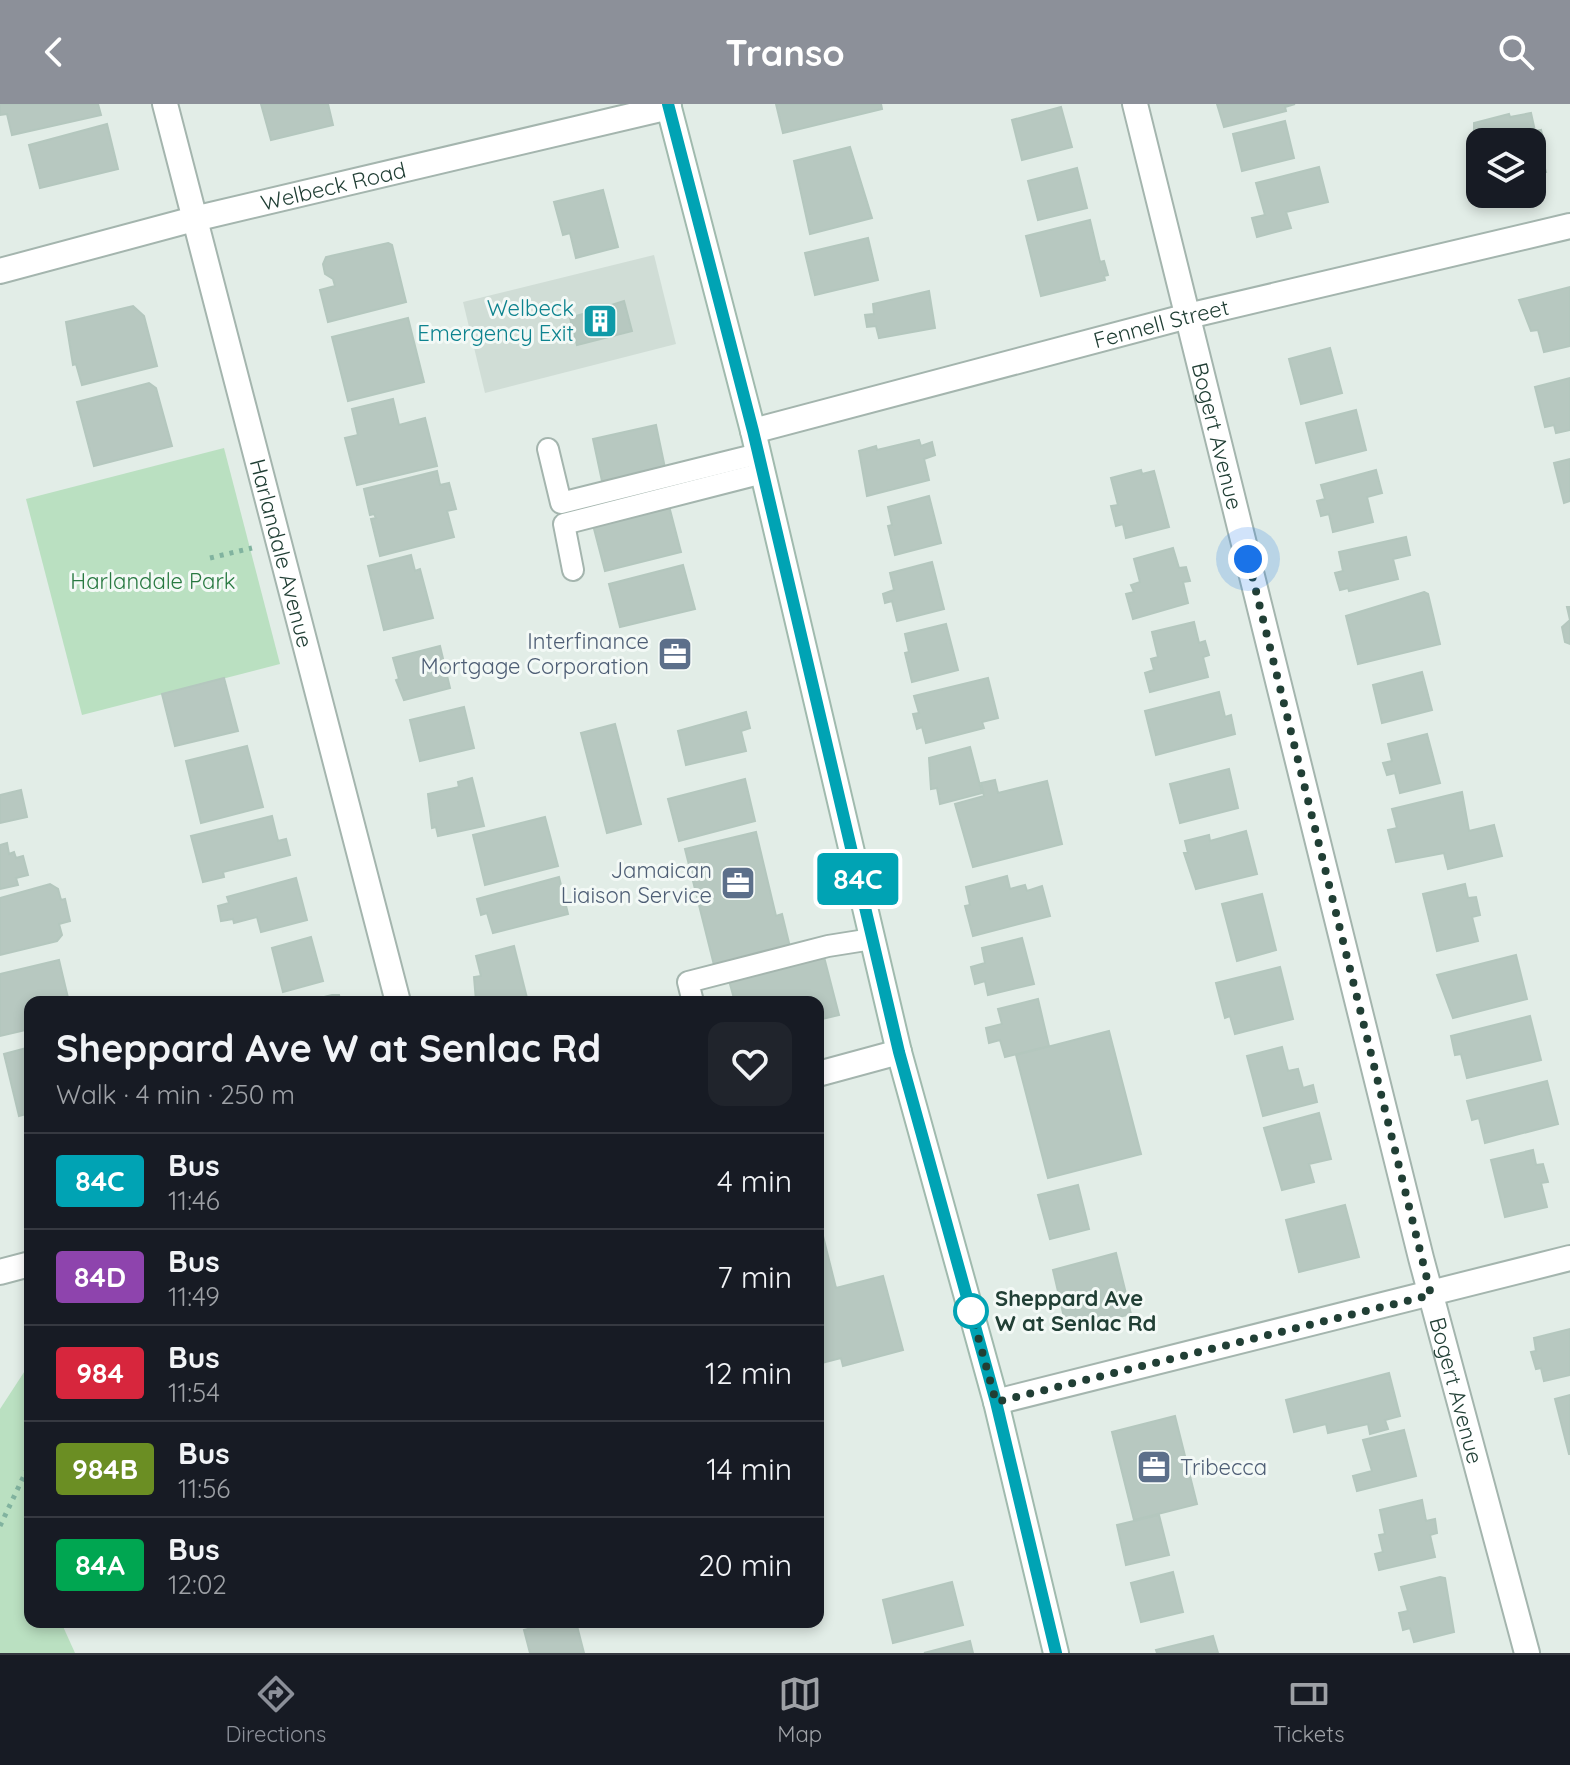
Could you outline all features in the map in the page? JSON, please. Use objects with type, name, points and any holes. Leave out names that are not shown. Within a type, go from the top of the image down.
[{"type":"street","name":"Harlandale Avenue","points":[[165,104],[396,996]]},
{"type":"street","name":"Bogert Avenue","points":[[1135,104],[1431,1295],[1527,1653]]},
{"type":"street","name":"Welbeck Road","points":[[0,271],[194,219],[668,106]]},
{"type":"street","points":[[668,106],[758,453],[899,1052],[996,1402],[1056,1653]]},
{"type":"street","name":"Fennell Street","points":[[758,453],[1188,316],[1570,226]]},
{"type":"street","points":[[824,1072],[899,1052]]},
{"type":"street","points":[[996,1402],[1570,1258]]},
{"type":"street","points":[[0,1272],[24,1266]]},
{"type":"lane","points":[[548,449],[561,503],[758,453]]},
{"type":"lane","points":[[573,570],[564,524],[758,453]]},
{"type":"lane","points":[[692,996],[688,982],[828,946],[872,939]]},
{"type":"path","points":[[210,558],[278,541]]},
{"type":"path","points":[[0,1526],[24,1476]]},
{"type":"shaded area","points":[[654,255],[676,344],[485,393],[463,302]]},
{"type":"green space","name":"Harlandale Park","points":[[224,448],[280,664],[82,715],[26,499]]},
{"type":"green space","points":[[24,1372],[24,1628],[64,1628],[75,1653],[0,1653],[0,1409]]},
{"type":"building","points":[[0,104],[98,104],[101,115],[12,135],[7,114],[0,115]]},
{"type":"building","points":[[261,104],[328,104],[333,125],[271,140]]},
{"type":"building","points":[[776,104],[881,104],[882,109],[783,133]]},
{"type":"building","points":[[1217,104],[1295,104],[1285,107],[1286,111],[1224,127]]},
{"type":"building","points":[[1061,107],[1072,147],[1022,160],[1012,120]]},
{"type":"building","points":[[1531,113],[1534,128],[1474,128],[1474,123],[1509,114],[1510,117]]},
{"type":"building","points":[[1285,121],[1294,158],[1242,171],[1233,134]]},
{"type":"building","points":[[107,124],[118,169],[40,188],[29,145]]},
{"type":"building","points":[[850,147],[872,218],[810,234],[794,161]]},
{"type":"building","points":[[1319,167],[1328,202],[1286,212],[1291,228],[1257,237],[1252,218],[1265,215],[1256,183]]},
{"type":"building","points":[[1077,168],[1087,208],[1038,220],[1028,181]]},
{"type":"building","points":[[603,190],[618,247],[576,258],[570,233],[563,235],[554,202]]},
{"type":"building","points":[[1090,220],[1100,262],[1104,261],[1108,275],[1104,276],[1105,280],[1041,296],[1026,236]]},
{"type":"building","points":[[868,238],[878,280],[815,295],[805,253]]},
{"type":"building","points":[[388,243],[392,245],[406,302],[328,322],[320,290],[335,286],[333,279],[325,274],[323,264],[326,257]]},
{"type":"building","points":[[1570,287],[1570,346],[1544,352],[1538,330],[1531,331],[1519,300]]},
{"type":"building","points":[[929,291],[935,328],[879,338],[876,326],[867,327],[865,315],[874,314],[873,304]]},
{"type":"building","name":"Welbeck Emergency Exit","points":[[624,301],[632,331],[577,345],[570,318]]},
{"type":"building","points":[[133,306],[144,316],[157,366],[82,385],[76,364],[73,365],[66,322]]},
{"type":"building","points":[[408,318],[424,382],[348,401],[332,337]]},
{"type":"building","points":[[1330,348],[1342,393],[1301,404],[1289,359]]},
{"type":"building","points":[[1570,378],[1570,430],[1556,433],[1554,425],[1545,427],[1535,387]]},
{"type":"building","points":[[149,383],[156,388],[172,446],[94,466],[77,402]]},
{"type":"building","points":[[393,399],[399,425],[425,418],[437,466],[357,485],[345,438],[358,435],[352,409]]},
{"type":"building","points":[[1356,410],[1366,450],[1316,463],[1306,423]]},
{"type":"building","points":[[656,425],[665,468],[602,481],[593,439]]},
{"type":"building","points":[[919,440],[921,446],[932,442],[935,455],[924,459],[929,480],[867,496],[859,451]]},
{"type":"building","points":[[1570,459],[1570,501],[1564,503],[1554,463]]},
{"type":"building","points":[[1141,470],[1142,474],[1154,471],[1169,527],[1126,538],[1123,524],[1116,526],[1111,506],[1118,505],[1111,478]]},
{"type":"building","points":[[1376,470],[1382,493],[1367,497],[1373,522],[1333,532],[1329,514],[1321,516],[1317,501],[1325,499],[1321,485]]},
{"type":"building","points":[[437,471],[440,485],[449,483],[456,509],[447,511],[454,537],[380,556],[371,519],[376,518],[374,514],[370,515],[364,489]]},
{"type":"building","points":[[929,496],[941,543],[895,555],[888,526],[892,525],[888,507]]},
{"type":"building","points":[[669,506],[681,552],[605,571],[593,525]]},
{"type":"building","points":[[1406,537],[1410,555],[1393,559],[1398,579],[1349,591],[1348,588],[1340,590],[1335,573],[1343,571],[1339,552]]},
{"type":"building","points":[[1173,548],[1179,568],[1186,567],[1190,581],[1183,582],[1188,603],[1133,619],[1126,594],[1134,592],[1131,585],[1140,582],[1134,559]]},
{"type":"building","points":[[411,555],[415,571],[420,569],[433,618],[384,630],[368,566]]},
{"type":"building","points":[[932,562],[944,609],[897,621],[892,601],[885,603],[883,594],[894,590],[890,573]]},
{"type":"building","points":[[683,565],[695,609],[620,627],[609,584]]},
{"type":"building","points":[[1424,592],[1428,594],[1440,644],[1358,664],[1346,616]]},
{"type":"building","points":[[1570,620],[1570,644],[1565,642],[1562,627]]},
{"type":"building","points":[[1194,622],[1199,643],[1205,641],[1209,655],[1203,657],[1208,677],[1150,692],[1145,673],[1154,670],[1151,659],[1158,657],[1152,632]]},
{"type":"building","points":[[946,624],[958,670],[912,682],[905,653],[909,652],[905,634]]},
{"type":"building","points":[[440,646],[450,688],[404,700],[396,680],[399,679],[393,658]]},
{"type":"building","points":[[1422,672],[1432,710],[1382,723],[1373,685]]},
{"type":"building","points":[[224,678],[238,731],[175,746],[162,694]]},
{"type":"building","points":[[988,678],[998,718],[982,722],[984,728],[926,743],[922,727],[917,729],[913,714],[919,713],[914,696]]},
{"type":"building","points":[[1219,692],[1225,717],[1231,715],[1235,734],[1156,755],[1145,711]]},
{"type":"building","points":[[464,707],[474,748],[420,761],[410,720]]},
{"type":"building","points":[[746,712],[750,728],[741,731],[746,751],[686,765],[678,731]]},
{"type":"building","points":[[615,724],[641,824],[607,833],[581,733]]},
{"type":"building","points":[[1427,734],[1440,783],[1400,793],[1395,773],[1387,775],[1383,763],[1392,761],[1388,744]]},
{"type":"building","points":[[247,746],[263,807],[201,823],[186,761]]},
{"type":"building","points":[[970,747],[982,793],[940,804],[937,788],[931,789],[929,758]]},
{"type":"building","points":[[1229,769],[1238,808],[1180,823],[1170,784]]},
{"type":"building","points":[[472,778],[484,826],[438,836],[436,827],[432,828],[428,794],[459,787],[458,782]]},
{"type":"building","points":[[745,779],[755,821],[679,841],[668,799]]},
{"type":"building","points":[[995,780],[998,793],[1047,781],[1062,844],[973,867],[955,804],[984,796],[981,783]]},
{"type":"building","points":[[21,790],[27,817],[0,823],[0,795]]},
{"type":"building","points":[[1462,792],[1469,831],[1494,825],[1502,856],[1448,869],[1444,853],[1396,862],[1388,830],[1397,828],[1392,809]]},
{"type":"building","points":[[272,816],[278,841],[286,839],[290,855],[223,872],[224,877],[203,882],[191,836]]},
{"type":"building","points":[[545,817],[558,866],[485,885],[473,835]]},
{"type":"building","points":[[1246,831],[1257,874],[1196,889],[1184,853],[1188,853],[1185,841],[1209,835],[1210,841]]},
{"type":"building","points":[[756,832],[776,916],[782,914],[790,947],[714,965],[685,849]]},
{"type":"building","points":[[7,843],[9,854],[14,852],[16,858],[23,856],[28,875],[16,878],[18,885],[0,889],[0,845]]},
{"type":"building","points":[[1007,876],[1010,889],[1025,885],[1027,891],[1042,886],[1050,916],[973,936],[965,906],[970,905],[966,887]]},
{"type":"building","points":[[559,877],[568,914],[493,933],[487,913],[481,915],[477,899]]},
{"type":"building","points":[[296,878],[307,920],[261,932],[257,917],[234,923],[233,919],[221,921],[218,906],[229,903],[227,897]]},
{"type":"building","points":[[50,884],[58,889],[61,900],[65,899],[70,921],[59,924],[62,935],[57,941],[0,955],[0,898]]},
{"type":"building","points":[[1465,884],[1468,898],[1476,897],[1480,915],[1472,917],[1478,941],[1437,951],[1423,894]]},
{"type":"building","points":[[1262,894],[1276,950],[1237,961],[1222,904]]},
{"type":"building","points":[[311,937],[323,981],[283,992],[272,948]]},
{"type":"building","points":[[1022,938],[1034,984],[988,995],[985,981],[975,984],[971,967],[985,963],[982,948]]},
{"type":"building","points":[[514,946],[526,996],[476,996],[474,977],[481,976],[476,956]]},
{"type":"building","points":[[823,953],[839,1015],[824,1019],[824,996],[733,996],[728,977]]},
{"type":"building","points":[[1516,955],[1527,999],[1453,1018],[1437,975]]},
{"type":"building","points":[[59,960],[68,996],[24,996],[24,1030],[0,1036],[0,974]]},
{"type":"building","points":[[1280,967],[1293,1019],[1235,1034],[1230,1016],[1225,1018],[1216,983]]},
{"type":"building","points":[[1038,999],[1049,1046],[1005,1057],[1000,1040],[989,1043],[986,1028],[1002,1024],[998,1009]]},
{"type":"building","points":[[1530,1016],[1541,1060],[1467,1078],[1461,1054],[1455,1055],[1451,1036]]},
{"type":"building","points":[[1109,1031],[1141,1154],[1048,1178],[1016,1055]]},
{"type":"building","points":[[1282,1047],[1288,1071],[1298,1069],[1303,1088],[1313,1085],[1317,1102],[1263,1116],[1247,1056]]},
{"type":"building","points":[[24,1049],[24,1115],[19,1116],[4,1054]]},
{"type":"building","points":[[1547,1081],[1558,1124],[1485,1143],[1479,1118],[1472,1120],[1467,1101]]},
{"type":"building","points":[[1319,1113],[1331,1159],[1309,1164],[1314,1182],[1282,1190],[1264,1128]]},
{"type":"building","points":[[1533,1150],[1536,1165],[1543,1164],[1548,1182],[1541,1183],[1547,1207],[1505,1217],[1491,1160]]},
{"type":"building","points":[[1078,1185],[1089,1229],[1050,1239],[1038,1195]]},
{"type":"building","points":[[1345,1205],[1359,1257],[1299,1272],[1286,1220]]},
{"type":"building","points":[[824,1240],[836,1288],[883,1276],[903,1350],[843,1366],[841,1358],[824,1362]]},
{"type":"building","points":[[1116,1253],[1131,1314],[1067,1330],[1053,1270]]},
{"type":"building","points":[[1570,1329],[1570,1375],[1544,1381],[1541,1368],[1536,1369],[1531,1352],[1536,1351],[1534,1338]]},
{"type":"building","points":[[1389,1373],[1400,1416],[1385,1420],[1388,1429],[1370,1434],[1368,1424],[1328,1433],[1326,1424],[1294,1432],[1286,1400]]},
{"type":"building","points":[[1570,1395],[1570,1454],[1569,1454],[1555,1399]]},
{"type":"building","points":[[1175,1416],[1197,1504],[1134,1520],[1112,1432]]},
{"type":"building","points":[[1404,1430],[1416,1476],[1357,1491],[1353,1476],[1372,1471],[1363,1440]]},
{"type":"building","points":[[1422,1500],[1426,1521],[1435,1519],[1437,1533],[1430,1535],[1435,1557],[1379,1570],[1375,1554],[1383,1552],[1379,1535],[1385,1534],[1380,1510]]},
{"type":"building","points":[[1159,1515],[1169,1555],[1126,1565],[1117,1525]]},
{"type":"building","points":[[1173,1572],[1183,1612],[1141,1622],[1131,1583]]},
{"type":"building","points":[[1445,1578],[1454,1632],[1414,1642],[1410,1628],[1403,1630],[1399,1613],[1408,1611],[1401,1587]]},
{"type":"building","points":[[952,1582],[963,1625],[893,1643],[883,1600]]},
{"type":"building","points":[[578,1628],[584,1653],[530,1653],[524,1630]]},
{"type":"building","points":[[1213,1636],[1218,1653],[1157,1653],[1156,1650]]},
{"type":"building","points":[[970,1641],[973,1653],[924,1653]]},
{"type":"bus line","name":"84C","points":[[668,104],[753,431],[899,1052],[996,1402],[1056,1653]]},
{"type":"place","name":"Welbeck Emergency Exit","points":[[600,321]]},
{"type":"place","name":"Interfinance Mortgage Corporation","points":[[675,654]]},
{"type":"place","name":"Jamaican Liaison Service","points":[[738,883]]},
{"type":"place","name":"Sheppard Ave W at Senlac Rd","points":[[971,1311]]},
{"type":"place","name":"Tribecca","points":[[1154,1467]]},
{"type":"route","points":[[971,1311],[996,1402],[1431,1295],[1248,559]]}]
